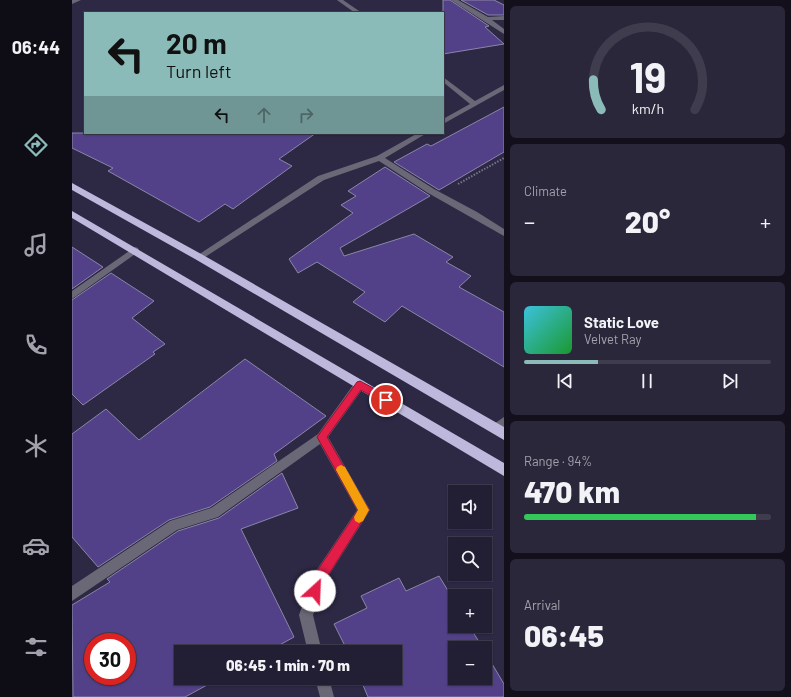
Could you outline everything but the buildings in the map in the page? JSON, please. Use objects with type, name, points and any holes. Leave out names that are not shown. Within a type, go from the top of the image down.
[{"type":"highway","points":[[72,186],[501,428]]},
{"type":"highway","points":[[72,214],[504,470]]},
{"type":"street","points":[[72,2],[78,0]]},
{"type":"street","points":[[340,0],[358,12]]},
{"type":"street","points":[[454,0],[504,32]]},
{"type":"street","points":[[487,20],[504,18]]},
{"type":"street","points":[[444,80],[475,104]]},
{"type":"street","points":[[444,121],[504,86]]},
{"type":"street","points":[[199,257],[321,178],[380,158],[422,134]]},
{"type":"street","points":[[380,158],[439,195],[474,214],[504,234]]},
{"type":"street","points":[[72,296],[135,250]]},
{"type":"street","points":[[72,594],[174,525],[214,513],[322,437],[360,384]]},
{"type":"street","points":[[313,645],[306,615],[319,579],[364,510],[322,437]]},
{"type":"street","points":[[324,685],[327,697]]},
{"type":"path","points":[[439,195],[504,158]]},
{"type":"slow traffic","points":[[341,470],[364,510],[359,517]]},
{"type":"route","points":[[315,591],[319,579],[364,510],[322,437],[360,384],[386,400]]}]
